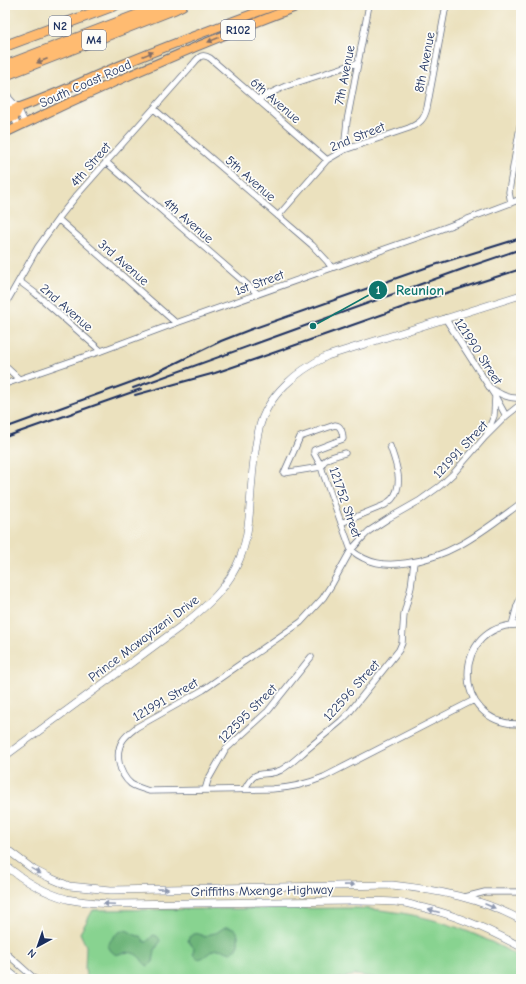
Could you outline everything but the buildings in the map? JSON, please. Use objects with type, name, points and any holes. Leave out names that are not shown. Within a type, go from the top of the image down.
[{"type":"highway","name":"N2","points":[[5,46],[115,5]]},
{"type":"highway","name":"N2","points":[[5,66],[164,5]]},
{"type":"highway","name":"M4","points":[[5,75],[182,5]]},
{"type":"main road","name":"South Coast Road","points":[[11,113],[120,65],[277,5]]},
{"type":"main road","name":"South Coast Road","points":[[5,133],[175,56],[243,27],[301,5]]},
{"type":"street","name":"7th Avenue","points":[[344,150],[347,121],[357,63],[369,5]]},
{"type":"street","name":"8th Avenue","points":[[420,122],[427,108],[446,5]]},
{"type":"street","name":"4th Street","points":[[5,305],[38,247],[58,219],[106,162],[199,57],[206,55],[210,58]]},
{"type":"street","name":"6th Avenue","points":[[210,58],[327,160]]},
{"type":"street","points":[[258,99],[286,86],[357,63]]},
{"type":"street","points":[[7,93],[11,113],[21,125]]},
{"type":"street","name":"5th Avenue","points":[[154,108],[312,245],[332,268]]},
{"type":"street","points":[[11,113],[21,125]]},
{"type":"street","points":[[511,203],[509,192],[521,121]]},
{"type":"street","name":"2nd Street","points":[[278,216],[327,160],[344,150],[409,128],[420,122]]},
{"type":"street","name":"4th Avenue","points":[[106,162],[258,294]]},
{"type":"street","name":"1st Street","points":[[5,384],[436,231],[521,199]]},
{"type":"street","name":"3rd Avenue","points":[[58,219],[176,323]]},
{"type":"street","name":"2nd Avenue","points":[[19,281],[101,351]]},
{"type":"street","name":"Prince Mcwayizeni Drive","points":[[5,756],[184,624],[204,608],[221,591],[234,571],[244,547],[259,429],[271,401],[286,384],[311,364],[327,356],[521,295]]},
{"type":"street","name":"121990 Street","points":[[445,318],[495,396],[506,416]]},
{"type":"street","points":[[5,366],[19,379]]},
{"type":"street","points":[[488,385],[506,397],[521,398]]},
{"type":"street","points":[[485,437],[493,421],[495,396]]},
{"type":"street","name":"121991 Street","points":[[474,700],[320,779],[282,788],[149,791],[133,785],[127,780],[120,766],[119,750],[128,734],[134,729],[203,690],[296,626],[310,614],[323,598],[352,550],[369,531],[419,501],[440,486],[453,474],[485,437],[506,416],[521,404]]},
{"type":"street","points":[[338,425],[340,426],[343,434],[342,439],[314,450],[321,467],[284,474],[300,437],[338,425]]},
{"type":"street","points":[[341,523],[385,505],[394,496],[398,486],[398,474],[390,446]]},
{"type":"street","name":"121752 Street","points":[[345,453],[327,459],[323,462],[321,467],[352,550]]},
{"type":"street","points":[[352,550],[363,558],[379,564],[396,565],[431,558],[446,553],[486,529],[521,503]]},
{"type":"street","name":"122596 Street","points":[[244,789],[255,775],[274,773],[288,766],[341,721],[398,653],[402,643],[404,614],[411,587],[414,562]]},
{"type":"street","points":[[512,625],[521,596]]},
{"type":"street","points":[[521,625],[503,627],[491,632],[480,641],[470,660],[467,674],[470,691],[474,700],[484,711],[496,720],[505,723],[521,724]]},
{"type":"street","name":"122595 Street","points":[[205,790],[208,780],[225,750],[265,714],[312,657]]},
{"type":"street","name":"Griffiths Mxenge Highway","points":[[5,848],[34,870],[69,886],[111,890],[392,885],[445,892],[482,902],[521,920]]},
{"type":"street","name":"Griffiths Mxenge Highway","points":[[5,865],[23,879],[42,890],[67,899],[88,902],[111,904],[380,901],[405,904],[452,916],[477,925],[521,947]]},
{"type":"street","points":[[464,898],[485,892],[521,892]]},
{"type":"street","points":[[5,954],[35,979]]},
{"type":"street","points":[[5,968],[20,979]]},
{"type":"green space","points":[[354,908],[420,917],[441,922],[481,937],[521,958],[521,979],[378,979],[357,975],[336,979],[302,979],[284,977],[253,979],[87,979],[85,970],[86,946],[80,933],[93,910]]},
{"type":"green space","points":[[225,927],[235,929],[237,931],[238,947],[230,953],[221,949],[215,949],[200,959],[197,959],[193,954],[194,948],[188,941],[189,937],[193,934],[197,934],[205,937],[216,933]]},
{"type":"green space","points":[[125,930],[141,936],[145,942],[147,942],[153,935],[157,936],[160,940],[155,950],[153,962],[148,966],[135,954],[126,953],[116,955],[111,951],[108,946],[111,940],[117,934]]},
{"type":"railway","points":[[5,428],[153,374],[221,341],[249,330],[428,267],[521,238]]},
{"type":"railway","points":[[133,388],[521,249]]},
{"type":"railway","points":[[135,395],[215,373],[415,303],[521,269]]},
{"type":"railway","points":[[5,437],[141,389]]},
{"type":"place","name":"Reunion","points":[[313,326]]}]
